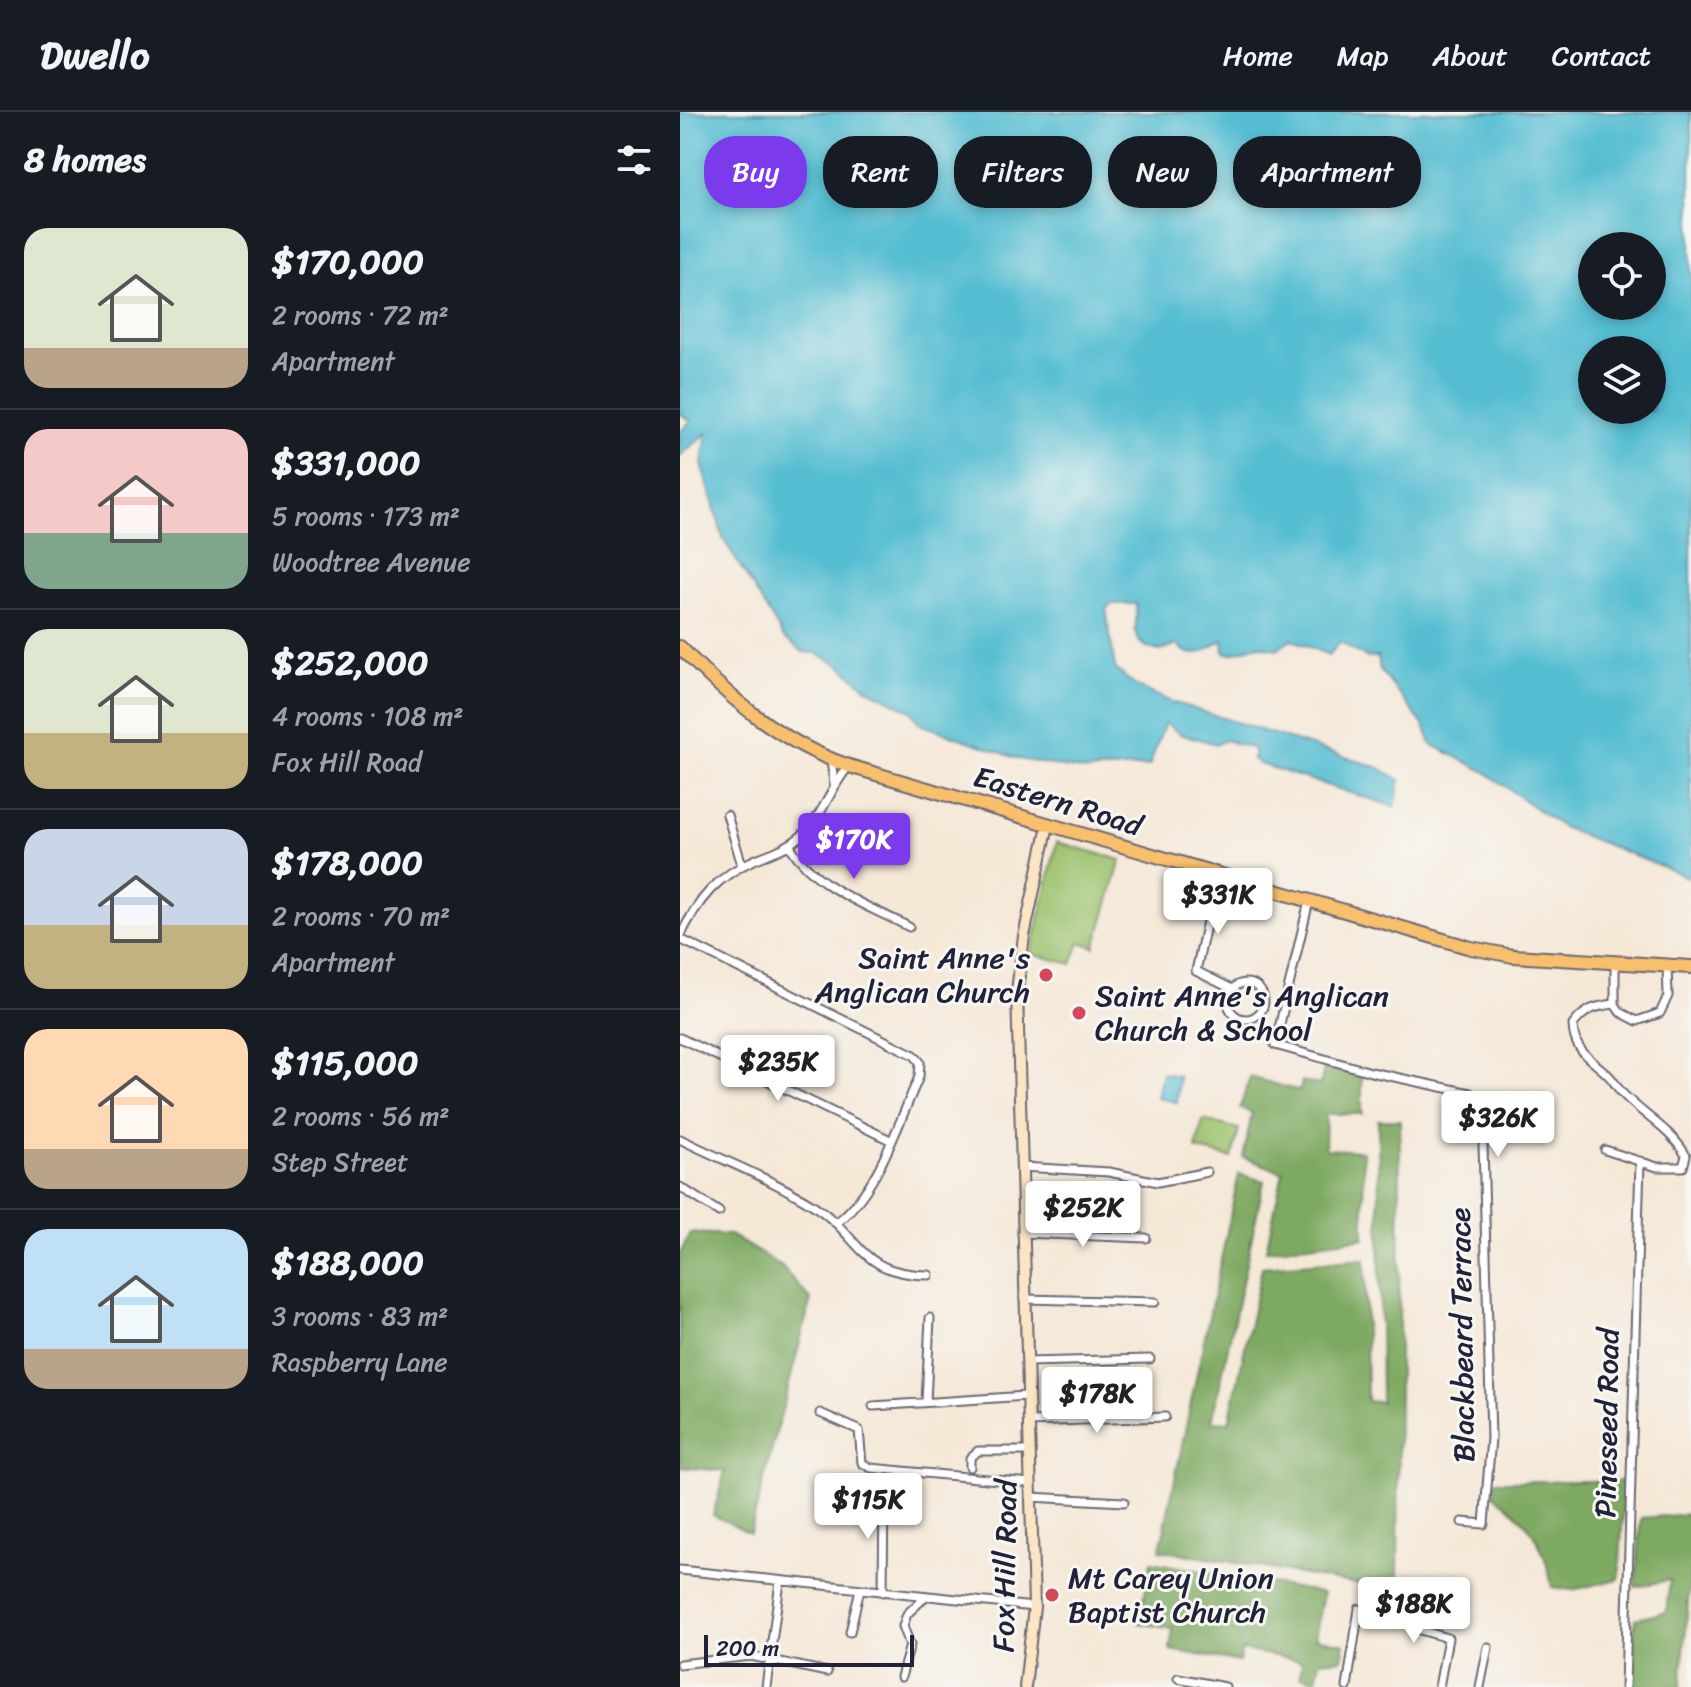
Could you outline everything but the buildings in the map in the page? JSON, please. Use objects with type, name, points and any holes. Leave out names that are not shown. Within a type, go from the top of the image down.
[{"type":"highway","name":"Eastern Road","points":[[680,647],[728,696],[758,719],[831,760],[849,766],[1471,948],[1513,956],[1691,967]]},
{"type":"main road","name":"Fox Hill Road","points":[[1025,1687],[1034,1607],[1017,991],[1024,936],[1048,825]]},
{"type":"street","points":[[831,760],[834,784]]},
{"type":"street","points":[[836,1223],[861,1196],[919,1077],[920,1062],[914,1055],[680,938],[709,889],[742,865],[789,845],[812,826],[834,784],[849,766]]},
{"type":"street","points":[[727,815],[742,865]]},
{"type":"street","points":[[789,845],[818,880],[909,927]]},
{"type":"street","points":[[1217,876],[1196,971],[1232,989]]},
{"type":"street","name":"Blackbeard Terrace","points":[[1309,901],[1275,1041],[1280,1048],[1470,1093],[1480,1099],[1491,1438],[1484,1524],[1462,1522]]},
{"type":"street","points":[[1615,963],[1615,1004],[1620,1012],[1637,1021],[1660,1013],[1668,996],[1667,965]]},
{"type":"street","points":[[1243,983],[1255,985],[1263,994],[1264,1006],[1257,1016],[1240,1018],[1228,1006],[1232,989],[1243,983]]},
{"type":"street","points":[[1605,1150],[1671,1170],[1683,1167],[1686,1156],[1679,1143],[1621,1092],[1604,1070],[1582,1055],[1573,1041],[1573,1025],[1581,1015],[1592,1007],[1615,1004]]},
{"type":"street","points":[[1264,1006],[1283,1009]]},
{"type":"street","points":[[680,1038],[890,1140]]},
{"type":"street","points":[[680,1139],[796,1196],[836,1223],[883,1269],[905,1275],[929,1275]]},
{"type":"street","name":"Pineseed Road","points":[[1625,1687],[1640,1161]]},
{"type":"street","points":[[1021,1167],[1109,1172],[1158,1182],[1207,1172]]},
{"type":"street","points":[[680,1187],[719,1212]]},
{"type":"street","points":[[1022,1233],[1146,1238]]},
{"type":"street","points":[[1024,1299],[1155,1302]]},
{"type":"street","points":[[926,1402],[930,1318]]},
{"type":"street","points":[[1027,1362],[1150,1359]]},
{"type":"street","points":[[873,1406],[1027,1396]]},
{"type":"street","points":[[820,1413],[859,1430],[862,1463],[871,1468],[1030,1483]]},
{"type":"street","points":[[1029,1422],[1165,1417]]},
{"type":"street","points":[[970,1467],[970,1458],[978,1451],[1030,1451]]},
{"type":"street","points":[[883,1592],[884,1489]]},
{"type":"street","points":[[1030,1497],[1124,1502]]},
{"type":"street","points":[[680,1570],[1034,1607]]},
{"type":"street","points":[[766,1687],[780,1582]]},
{"type":"street","points":[[850,1632],[860,1589]]},
{"type":"street","points":[[901,1677],[910,1645],[903,1626],[907,1614],[926,1596]]},
{"type":"street","points":[[1406,1607],[1405,1615],[1413,1628],[1448,1638],[1439,1687]]},
{"type":"street","points":[[1347,1687],[1359,1609]]},
{"type":"street","points":[[1480,1687],[1488,1647]]},
{"type":"street","points":[[680,1664],[743,1656],[769,1658],[827,1672]]},
{"type":"street","points":[[1178,1678],[1225,1687]]},
{"type":"green space","points":[[1057,842],[1121,860],[1095,947],[1080,942],[1072,964],[1031,954]]},
{"type":"green space","points":[[1325,1065],[1362,1073],[1362,1114],[1326,1114],[1325,1149],[1363,1151],[1364,1238],[1266,1250],[1283,1172],[1243,1157],[1252,1113],[1240,1108],[1250,1077],[1300,1091],[1302,1081],[1320,1085]]},
{"type":"green space","points":[[1203,1120],[1239,1129],[1232,1158],[1196,1149]]},
{"type":"green space","points":[[1378,1120],[1400,1120],[1398,1591],[1160,1550],[1239,1174],[1264,1181],[1212,1421],[1229,1422],[1262,1267],[1365,1259],[1367,1401],[1381,1402]]},
{"type":"green space","points":[[690,1233],[730,1235],[781,1266],[811,1300],[750,1533],[713,1515],[725,1471],[680,1467],[680,1254]]},
{"type":"green space","points":[[1494,1481],[1625,1481],[1619,1579],[1572,1590],[1552,1587],[1545,1558],[1534,1534],[1517,1514],[1494,1495]]},
{"type":"green space","points":[[1691,1514],[1691,1566],[1681,1687],[1632,1687],[1635,1619],[1666,1612],[1670,1580],[1635,1587],[1641,1518]]},
{"type":"green space","points":[[1151,1562],[1323,1593],[1315,1638],[1345,1644],[1342,1659],[1320,1661],[1316,1679],[1300,1676],[1302,1661],[1242,1650],[1239,1662],[1170,1650],[1173,1629],[1139,1623]]},
{"type":"water","points":[[680,112],[1691,112],[1691,878],[1562,827],[1484,771],[1431,744],[1424,726],[1380,670],[1378,657],[1367,658],[1340,642],[1329,655],[1291,639],[1277,649],[1258,645],[1231,654],[1224,652],[1223,640],[1195,654],[1177,645],[1160,651],[1149,648],[1137,638],[1136,604],[1111,604],[1106,609],[1115,668],[1134,685],[1169,701],[1377,767],[1400,780],[1395,807],[1260,764],[1253,759],[1254,749],[1225,740],[1217,744],[1180,734],[1165,723],[1149,766],[1086,771],[1019,759],[920,724],[911,711],[868,689],[841,666],[816,653],[803,652],[784,638],[723,538],[702,464],[707,433],[680,456],[680,432],[691,421],[680,414]]},
{"type":"water","points":[[1162,1073],[1179,1076],[1177,1102],[1157,1098]]},
{"type":"place","name":"Saint Anne's Anglican Church","points":[[1046,975]]},
{"type":"place","name":"Saint Anne's Anglican Church & School","points":[[1079,1013]]},
{"type":"place","name":"Mt Carey Union Baptist Church","points":[[1052,1595]]}]
